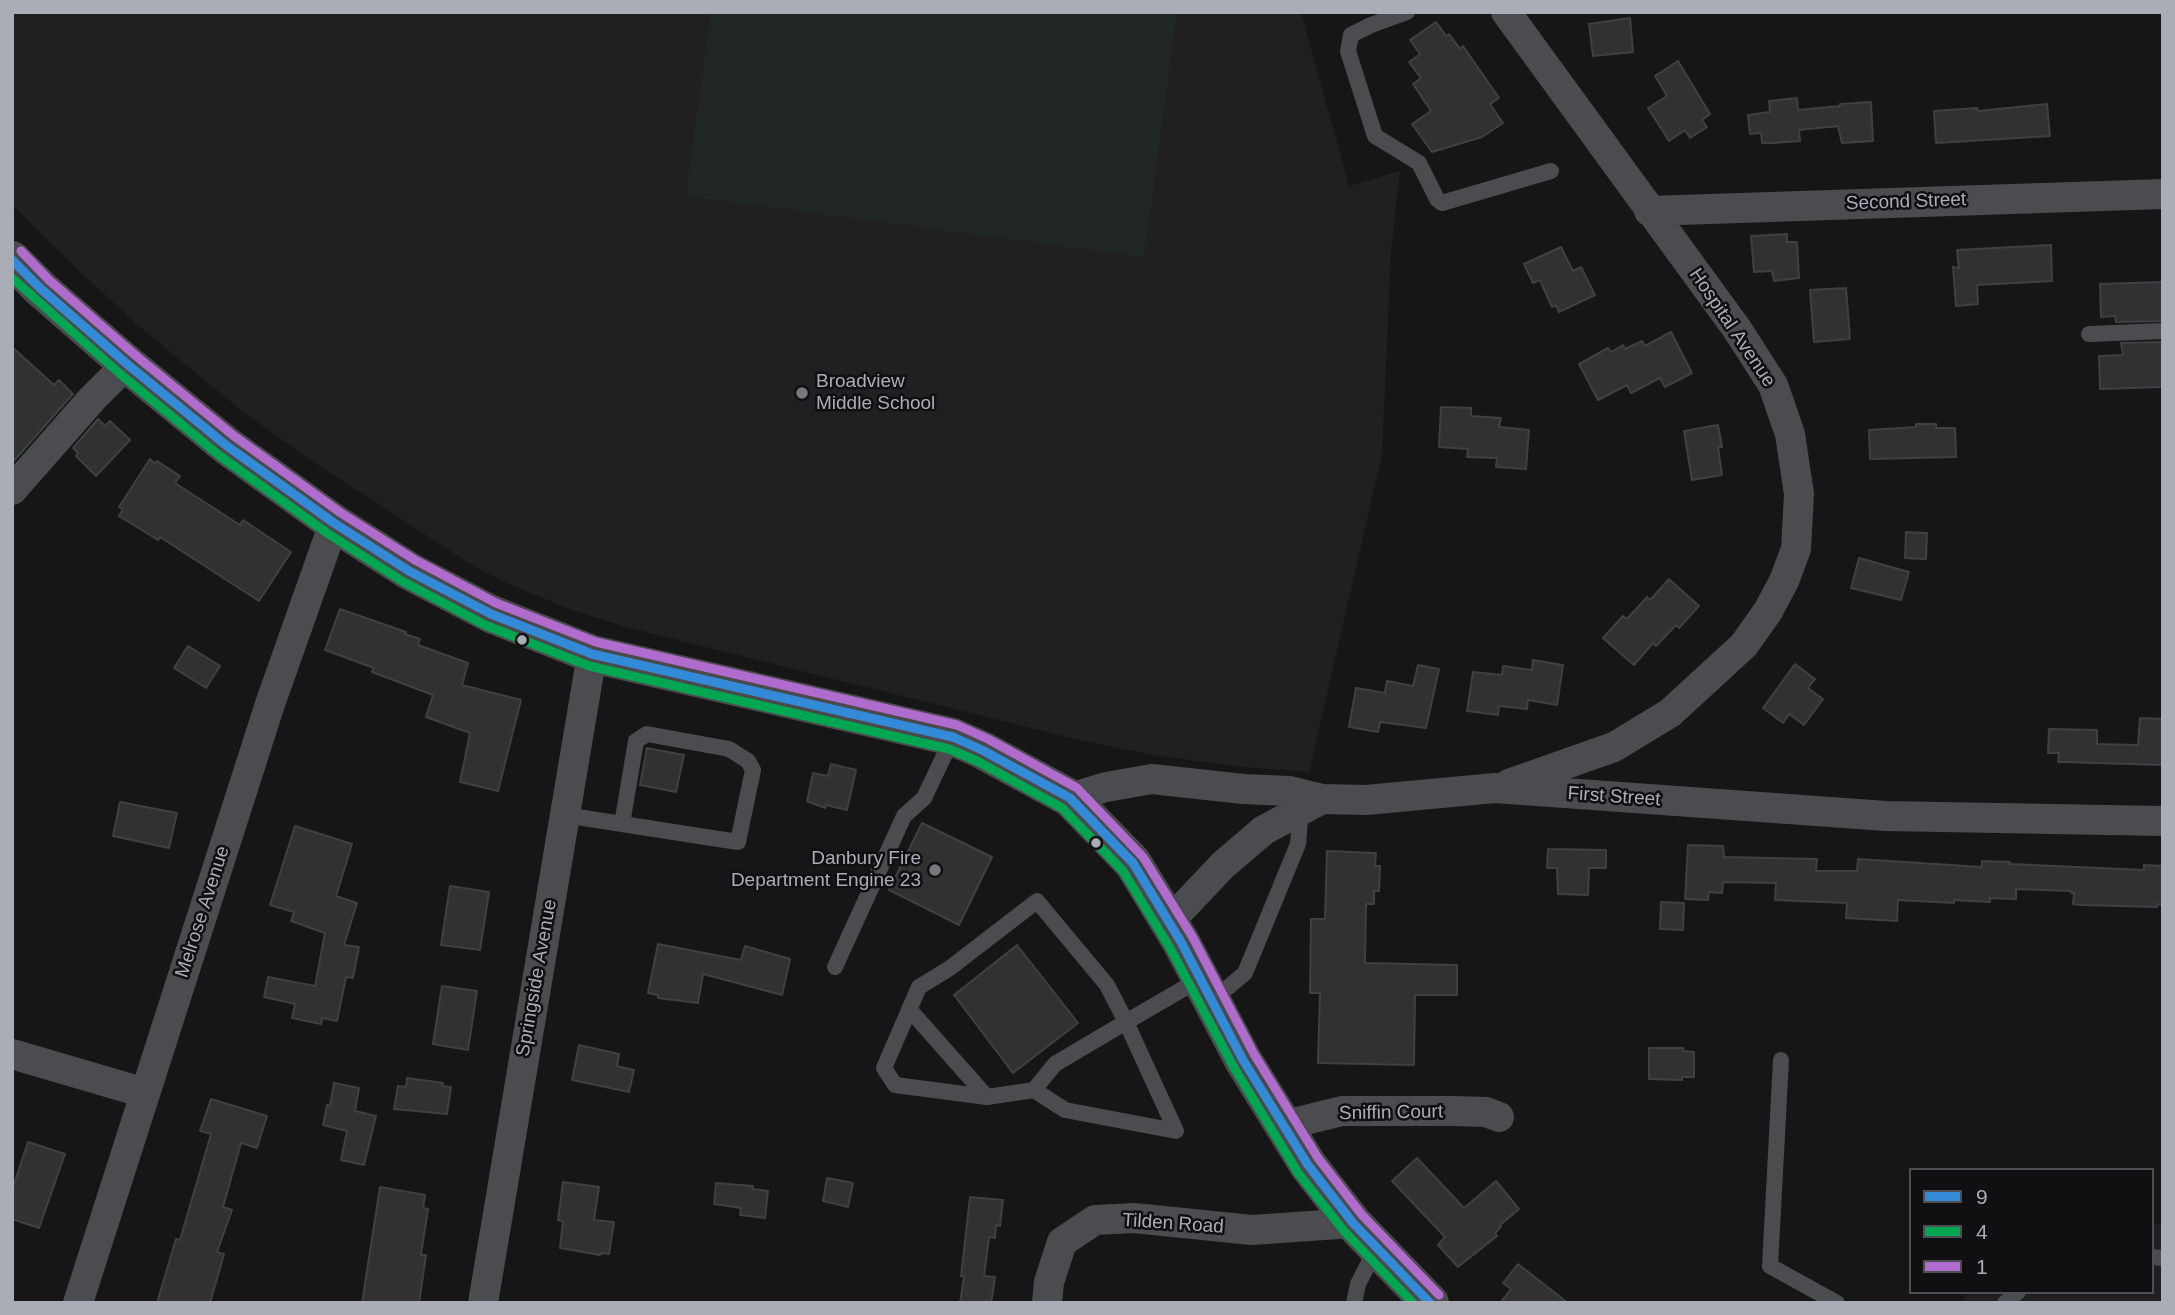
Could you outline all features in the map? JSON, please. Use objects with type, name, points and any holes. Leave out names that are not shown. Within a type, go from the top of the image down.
[{"type":"main road","points":[[12,261],[127,364],[227,446],[334,523],[409,572],[491,614],[592,654],[968,744],[1070,798],[1133,863],[1169,922],[1243,1060],[1308,1164],[1365,1236],[1425,1301]]},
{"type":"street","name":"Hospital Avenue","points":[[1495,788],[1614,747],[1670,713],[1744,645],[1768,611],[1796,550],[1800,494],[1790,434],[1773,385],[1737,329],[1506,12]]},
{"type":"street","name":"Second Street","points":[[1649,211],[2163,194]]},
{"type":"street","points":[[12,490],[92,399],[127,364]]},
{"type":"street","name":"Melrose Avenue","points":[[78,1303],[270,704],[334,523]]},
{"type":"street","name":"Springside Avenue","points":[[483,1303],[592,654]]},
{"type":"street","name":"First Street","points":[[1070,798],[1106,787],[1152,779],[1290,791],[1311,804],[1495,788],[1886,816],[2163,821]]},
{"type":"street","points":[[1169,922],[1223,864],[1264,830],[1311,804]]},
{"type":"street","points":[[12,1054],[145,1093]]},
{"type":"street","name":"Sniffin Court","points":[[1284,1125],[1342,1111],[1464,1111],[1486,1112],[1499,1117]]},
{"type":"street","name":"Tilden Road","points":[[1047,1303],[1049,1282],[1062,1242],[1095,1220],[1133,1218],[1252,1230],[1365,1236]]},
{"type":"lane","points":[[1407,12],[1351,35],[1348,51],[1375,136],[1419,163],[1437,199],[1442,203],[1551,171]]},
{"type":"lane","points":[[2089,334],[2163,331]]},
{"type":"lane","points":[[565,815],[622,824],[738,842],[753,770],[748,761],[729,749],[647,734],[636,741],[622,824]]},
{"type":"lane","points":[[835,967],[904,816],[924,798],[968,744]]},
{"type":"lane","points":[[1034,1090],[1055,1064],[1126,1022],[1245,973],[1298,844],[1311,804]]},
{"type":"lane","points":[[1037,901],[1107,985],[1126,1022],[1176,1131],[1065,1111],[1034,1090],[987,1097],[895,1086],[884,1068],[919,987],[950,968],[1037,901]]},
{"type":"lane","points":[[909,1009],[987,1097]]},
{"type":"lane","points":[[1781,1060],[1770,1266],[1837,1303]]},
{"type":"lane","points":[[1354,1303],[1365,1236]]},
{"type":"shaded area","name":"Broadview Middle School","points":[[12,12],[1301,12],[1349,186],[1400,171],[1391,251],[1382,455],[1309,772],[1152,755],[1075,739],[622,626],[569,609],[472,565],[312,461],[242,411],[140,327],[12,205]]},
{"type":"shaded area","points":[[711,12],[1177,12],[1144,257],[686,196]]},
{"type":"shaded area","points":[[2154,1224],[2163,1224],[2163,1303],[1961,1303],[1968,1294],[2154,1294]]},
{"type":"building","points":[[1630,18],[1633,52],[1593,56],[1589,24]]},
{"type":"building","points":[[1436,22],[1460,49],[1463,46],[1499,98],[1490,104],[1503,123],[1482,137],[1432,152],[1412,124],[1431,111],[1413,84],[1421,78],[1409,62],[1420,54],[1410,40]]},
{"type":"building","points":[[1678,61],[1710,114],[1702,120],[1707,127],[1690,138],[1685,130],[1669,141],[1648,108],[1667,96],[1655,76]]},
{"type":"building","points":[[1797,98],[1798,110],[1871,102],[1873,141],[1842,143],[1838,126],[1799,130],[1800,141],[1762,143],[1761,133],[1750,134],[1748,115],[1770,112],[1769,101]]},
{"type":"building","points":[[2047,104],[2050,136],[1936,143],[1934,111],[1977,108],[1978,111]]},
{"type":"building","points":[[1787,234],[1787,242],[1797,242],[1799,278],[1774,281],[1772,271],[1754,272],[1751,236]]},
{"type":"building","points":[[2051,245],[2052,281],[1977,285],[1978,304],[1956,306],[1953,267],[1959,268],[1957,250]]},
{"type":"building","points":[[1561,247],[1573,271],[1581,267],[1595,295],[1559,312],[1556,305],[1552,307],[1540,280],[1533,283],[1524,264]]},
{"type":"building","points":[[2163,282],[2163,321],[2116,322],[2115,316],[2101,317],[2100,284]]},
{"type":"building","points":[[1846,288],[1850,339],[1814,342],[1810,290]]},
{"type":"building","points":[[1671,332],[1692,373],[1665,387],[1660,378],[1631,393],[1627,385],[1598,400],[1579,364],[1608,348],[1611,352],[1623,345],[1625,349],[1642,341],[1645,346]]},
{"type":"building","points":[[2163,342],[2163,387],[2100,389],[2099,356],[2123,355],[2121,343]]},
{"type":"building","points":[[12,347],[54,385],[59,380],[73,394],[12,463]]},
{"type":"building","points":[[1441,407],[1471,408],[1471,416],[1501,418],[1499,427],[1529,430],[1526,469],[1496,467],[1497,458],[1467,457],[1468,449],[1439,447]]},
{"type":"building","points":[[98,419],[105,426],[110,421],[130,440],[96,476],[76,456],[78,453],[73,448]]},
{"type":"building","points":[[1916,424],[1955,428],[1956,457],[1870,459],[1869,430],[1916,427]]},
{"type":"building","points":[[1718,425],[1722,447],[1718,447],[1722,475],[1692,480],[1684,431]]},
{"type":"building","points":[[150,459],[180,476],[175,483],[240,525],[243,520],[291,552],[259,601],[160,537],[158,540],[119,516],[123,509],[119,507]]},
{"type":"building","points":[[1906,532],[1927,533],[1926,559],[1905,558]]},
{"type":"building","points":[[1859,558],[1909,572],[1901,600],[1851,588]]},
{"type":"building","points":[[1669,579],[1699,606],[1679,628],[1676,625],[1656,646],[1653,643],[1634,665],[1603,638],[1623,616],[1627,619],[1647,597],[1650,600]]},
{"type":"building","points":[[340,609],[406,632],[405,634],[420,639],[418,645],[468,663],[462,685],[521,700],[498,791],[460,782],[470,733],[426,717],[433,695],[372,672],[374,668],[325,650]]},
{"type":"building","points":[[188,646],[220,666],[206,688],[174,668]]},
{"type":"building","points":[[1533,660],[1563,665],[1557,705],[1528,700],[1527,709],[1499,706],[1498,715],[1467,711],[1473,672],[1502,675],[1503,666],[1532,670]]},
{"type":"building","points":[[1795,664],[1815,679],[1808,688],[1823,699],[1804,725],[1789,714],[1783,723],[1763,708]]},
{"type":"building","points":[[1418,665],[1439,669],[1426,728],[1380,722],[1378,732],[1349,727],[1356,688],[1385,693],[1387,681],[1413,686]]},
{"type":"building","points":[[2140,718],[2163,719],[2163,765],[2058,762],[2059,753],[2048,753],[2049,729],[2097,730],[2097,744],[2138,745]]},
{"type":"building","points":[[647,748],[684,755],[676,792],[640,785]]},
{"type":"building","points":[[831,764],[856,770],[847,810],[826,805],[825,808],[807,801],[813,773],[828,776]]},
{"type":"building","points":[[120,802],[177,813],[169,848],[113,836]]},
{"type":"building","points":[[922,823],[992,857],[959,925],[889,890]]},
{"type":"building","points":[[295,826],[352,844],[336,896],[357,903],[344,945],[359,947],[353,978],[346,977],[337,1021],[322,1018],[321,1024],[292,1018],[295,1004],[264,997],[268,977],[315,986],[325,933],[291,921],[294,912],[270,905]]},
{"type":"building","points":[[1688,845],[1723,846],[1724,857],[1817,859],[1816,871],[1857,871],[1858,859],[1982,867],[1982,861],[2144,870],[2144,865],[2163,866],[2163,905],[2081,905],[2073,904],[2074,893],[2071,891],[2016,889],[2016,899],[1990,898],[1990,902],[1898,900],[1897,921],[1846,918],[1847,903],[1775,900],[1776,883],[1723,882],[1722,893],[1709,892],[1708,900],[1685,899]]},
{"type":"building","points":[[1548,849],[1606,850],[1606,868],[1589,868],[1588,895],[1558,894],[1557,868],[1547,868]]},
{"type":"building","points":[[1327,851],[1376,853],[1375,866],[1380,866],[1379,891],[1374,891],[1374,904],[1366,904],[1365,963],[1457,965],[1457,995],[1415,995],[1414,1065],[1318,1063],[1320,993],[1310,993],[1311,919],[1325,919]]},
{"type":"building","points":[[450,886],[489,892],[480,950],[441,945]]},
{"type":"building","points":[[1661,902],[1684,903],[1683,930],[1660,929]]},
{"type":"building","points":[[658,944],[741,960],[745,946],[790,959],[782,995],[703,974],[698,1003],[658,998],[658,995],[648,993]]},
{"type":"building","points":[[1017,945],[1078,1023],[1013,1073],[954,995]]},
{"type":"building","points":[[442,986],[477,991],[468,1050],[433,1044]]},
{"type":"building","points":[[579,1045],[619,1054],[617,1066],[634,1070],[629,1092],[572,1080]]},
{"type":"building","points":[[1649,1048],[1683,1048],[1683,1051],[1694,1052],[1694,1077],[1682,1077],[1682,1080],[1649,1079]]},
{"type":"building","points":[[407,1078],[443,1083],[442,1086],[451,1087],[447,1114],[394,1109],[398,1086],[406,1087]]},
{"type":"building","points":[[334,1083],[359,1088],[355,1111],[376,1116],[364,1165],[341,1160],[347,1131],[323,1125]]},
{"type":"building","points":[[211,1099],[267,1116],[257,1148],[241,1143],[223,1207],[232,1210],[217,1252],[224,1254],[210,1303],[157,1303],[176,1239],[180,1240],[211,1134],[200,1131]]},
{"type":"building","points":[[28,1142],[65,1154],[39,1228],[12,1219],[12,1190]]},
{"type":"building","points":[[1417,1158],[1464,1208],[1496,1181],[1519,1209],[1500,1225],[1495,1233],[1497,1236],[1458,1267],[1438,1245],[1445,1237],[1392,1181]]},
{"type":"building","points":[[827,1178],[853,1183],[848,1207],[823,1201]]},
{"type":"building","points":[[563,1182],[599,1187],[594,1220],[614,1222],[609,1254],[560,1248],[563,1221],[558,1220]]},
{"type":"building","points":[[716,1183],[753,1186],[753,1189],[768,1191],[765,1218],[740,1215],[741,1208],[714,1204]]},
{"type":"building","points":[[380,1187],[425,1195],[423,1208],[428,1209],[421,1255],[426,1255],[419,1303],[362,1303]]},
{"type":"building","points":[[970,1197],[1003,1200],[1000,1226],[996,1225],[995,1238],[989,1237],[984,1276],[995,1277],[991,1303],[960,1303]]},
{"type":"building","points":[[1518,1264],[1568,1303],[1500,1303],[1511,1289],[1503,1283]]},
{"type":"transit line","name":"1","points":[[21,251],[49,280],[135,355],[234,436],[341,513],[415,560],[496,603],[596,642],[957,725],[1077,788],[1143,857],[1192,936],[1254,1054],[1318,1158],[1362,1215],[1439,1295]]},
{"type":"transit line","name":"9","points":[[12,260],[127,364],[227,446],[334,523],[409,571],[491,614],[592,654],[953,737],[1070,798],[1133,863],[1181,942],[1243,1060],[1308,1165],[1353,1223],[1430,1303]]},
{"type":"transit line","name":"4","points":[[12,278],[119,373],[220,456],[327,533],[402,581],[485,625],[589,666],[949,749],[977,761],[1062,808],[1123,871],[1170,948],[1233,1066],[1298,1173],[1344,1231],[1413,1303]]},
{"type":"place","name":"Broadview Middle School","points":[[802,393]]},
{"type":"place","name":"Danbury Fire Department Engine 23","points":[[935,870]]}]
